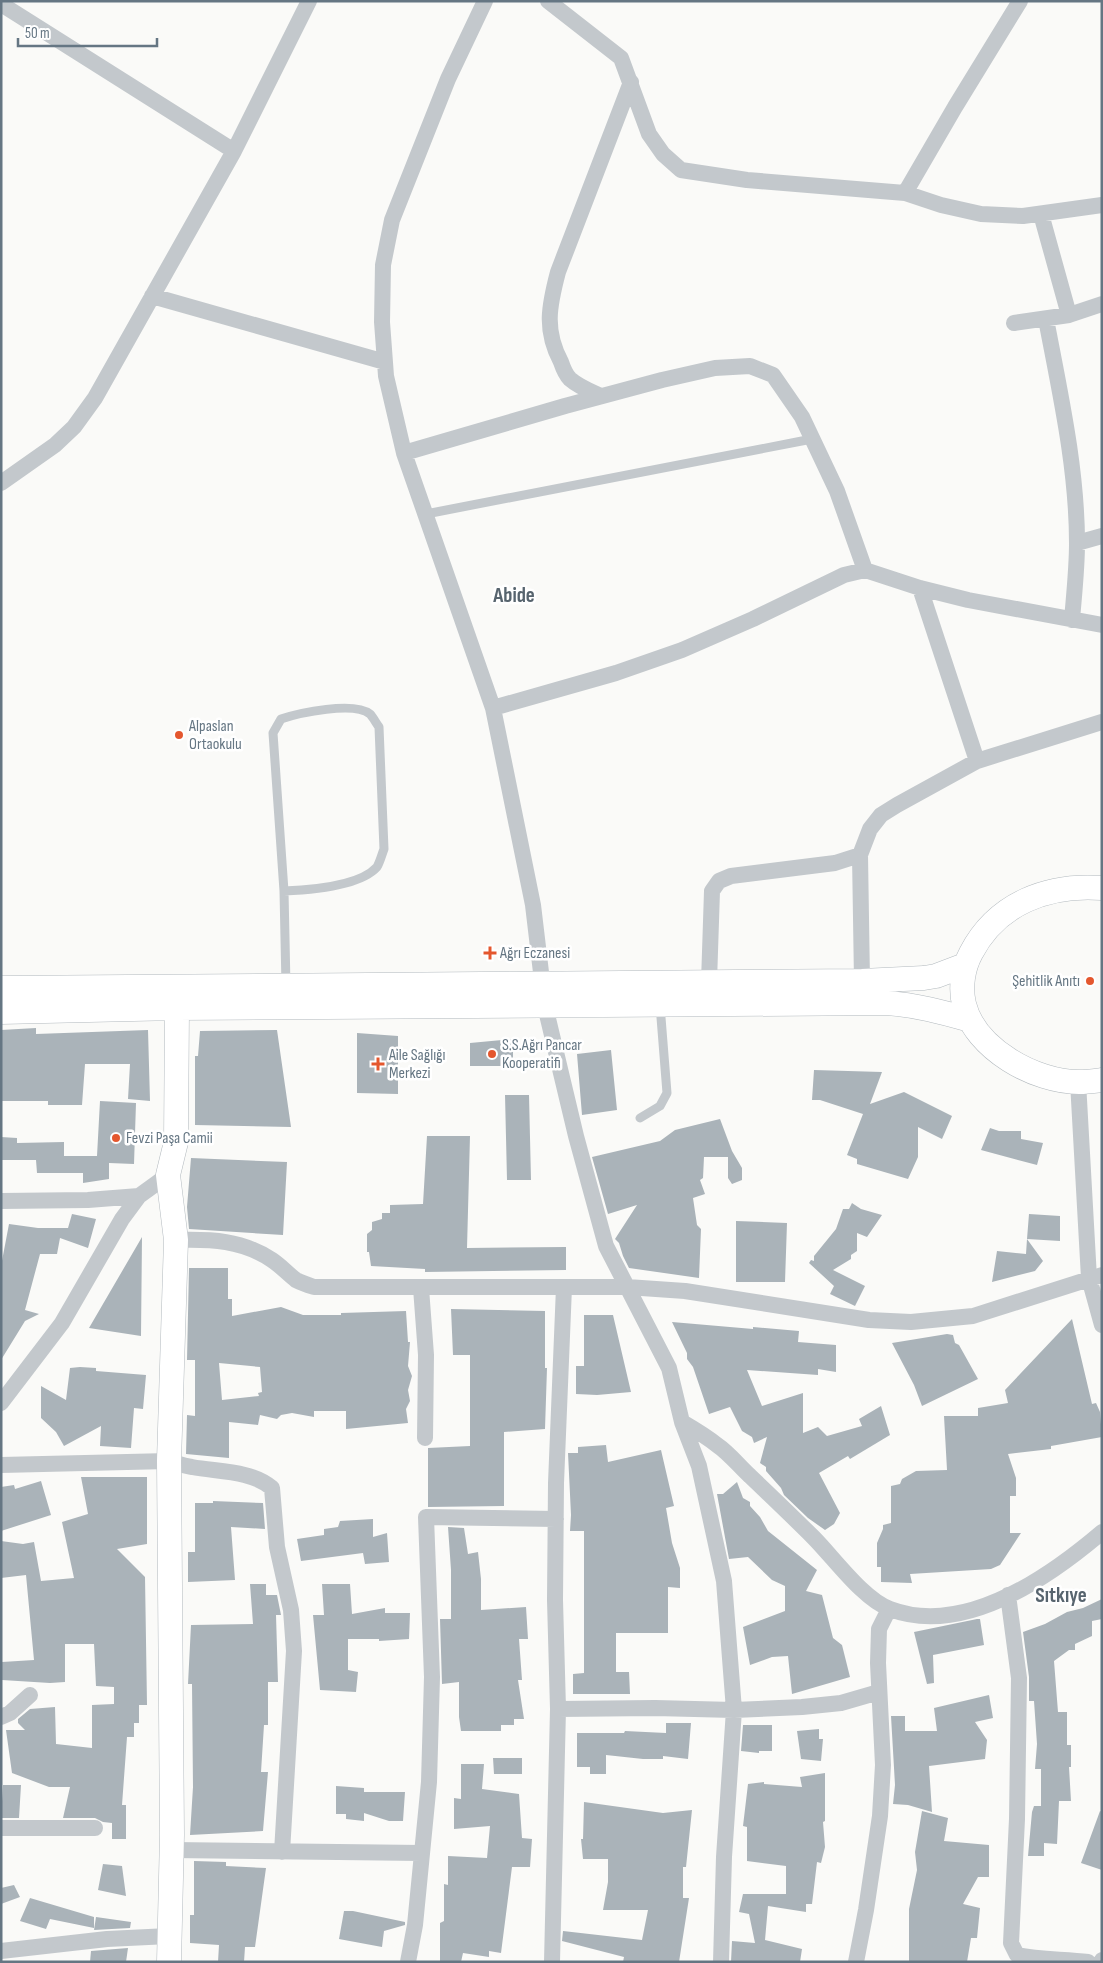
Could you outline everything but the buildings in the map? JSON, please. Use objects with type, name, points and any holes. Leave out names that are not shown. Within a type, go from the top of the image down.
[{"type":"main road","points":[[1102,888],[1062,889],[1039,895],[995,919],[980,937],[965,965],[962,986],[964,1004],[970,1020],[990,1047],[1016,1064],[1044,1076],[1078,1082],[1102,1080]]},
{"type":"main road","points":[[1,1012],[177,1008],[543,995],[709,982],[862,981],[924,978],[936,976],[965,965]]},
{"type":"main road","points":[[1,988],[286,986],[543,995],[660,1005],[888,1003],[912,1005],[970,1020]]},
{"type":"main road","points":[[169,1962],[171,1850],[169,1461],[176,1240],[168,1175],[176,1142],[177,1008]]},
{"type":"street","points":[[1,484],[55,445],[74,427],[94,398],[234,151],[309,1]]},
{"type":"street","points":[[485,1],[448,79],[392,220],[383,265],[382,322],[386,376],[404,453],[493,708],[533,905],[543,995],[576,1136],[606,1246],[669,1368],[682,1422],[698,1466],[724,1581],[734,1710],[724,1857],[721,1962]]},
{"type":"street","points":[[548,1],[621,58],[649,134],[663,154],[681,170],[747,180],[905,193],[941,206],[981,214],[1023,216],[1102,205]]},
{"type":"street","points":[[905,193],[1020,1]]},
{"type":"street","points":[[1,4],[234,151]]},
{"type":"street","points":[[601,396],[582,388],[569,378],[554,350],[549,324],[550,304],[558,272],[631,82]]},
{"type":"street","points":[[1041,214],[1070,315]]},
{"type":"street","points":[[152,296],[385,362]]},
{"type":"street","points":[[1014,323],[1070,315],[1102,304]]},
{"type":"street","points":[[1046,319],[1067,433],[1077,543],[1072,620]]},
{"type":"street","points":[[404,453],[601,396],[715,368],[750,366],[773,375],[802,417],[837,491],[865,570]]},
{"type":"street","points":[[1077,543],[1102,536]]},
{"type":"street","points":[[493,708],[616,672],[682,650],[753,619],[844,575],[865,570],[920,588],[968,600],[1102,625]]},
{"type":"street","points":[[920,588],[977,761]]},
{"type":"street","points":[[862,981],[860,855],[870,829],[881,815],[977,761],[1102,722]]},
{"type":"street","points":[[709,982],[712,891],[719,881],[731,876],[835,863],[860,855]]},
{"type":"street","points":[[1078,1082],[1095,1277],[1102,1325]]},
{"type":"street","points":[[1,1403],[62,1323],[122,1219],[139,1196],[168,1175]]},
{"type":"street","points":[[1,1201],[88,1200],[139,1196]]},
{"type":"street","points":[[176,1240],[213,1240],[238,1244],[274,1261],[296,1280],[314,1287],[627,1287],[685,1291],[869,1320],[911,1322],[973,1316],[1095,1277]]},
{"type":"street","points":[[552,1962],[558,1709],[555,1600],[556,1519],[564,1287]]},
{"type":"street","points":[[420,1288],[426,1355],[425,1438]]},
{"type":"street","points":[[682,1422],[718,1445],[815,1539],[841,1569],[874,1600],[889,1609],[915,1616],[946,1616],[972,1611],[1008,1595],[1052,1572],[1102,1532]]},
{"type":"street","points":[[1,1465],[169,1461],[190,1467],[243,1474],[263,1481],[272,1488],[277,1547],[291,1610],[294,1651],[282,1852]]},
{"type":"street","points":[[408,1962],[415,1925],[429,1782],[432,1677],[426,1516],[556,1519]]},
{"type":"street","points":[[1008,1595],[1019,1678],[1017,1819],[1012,1943],[1017,1955],[1030,1958],[1060,1958],[1088,1962]]},
{"type":"street","points":[[856,1962],[880,1816],[883,1765],[879,1692],[879,1629],[889,1609]]},
{"type":"street","points":[[558,1709],[655,1708],[734,1710],[802,1707],[841,1703],[879,1692]]},
{"type":"street","points":[[1,1717],[10,1713],[30,1695]]},
{"type":"street","points":[[1,1828],[95,1828]]},
{"type":"street","points":[[171,1850],[422,1853]]},
{"type":"street","points":[[1,1951],[107,1939],[169,1936]]},
{"type":"lane","points":[[426,514],[812,439]]},
{"type":"lane","points":[[284,891],[314,890],[360,878],[377,866],[384,848],[379,727],[369,713],[350,708],[302,712],[281,719],[273,732],[284,891],[286,986]]},
{"type":"lane","points":[[640,1118],[660,1106],[667,1093],[660,1005]]},
{"type":"place","name":"Alpaslan Ortaokulu","points":[[179,735]]},
{"type":"place","name":"Ağrı Eczanesi","points":[[490,953]]},
{"type":"place","name":"Şehitlik Anıtı","points":[[1090,981]]},
{"type":"place","name":"S.S.Ağrı Pancar Kooperatifi","points":[[492,1054]]},
{"type":"place","name":"Aile Sağlığı Merkezi","points":[[378,1064]]},
{"type":"place","name":"Fevzi Paşa Camii","points":[[116,1138]]},
{"type":"district","name":"Abide","points":[[514,595]]},
{"type":"district","name":"Sıtkıye","points":[[1061,1595]]}]
